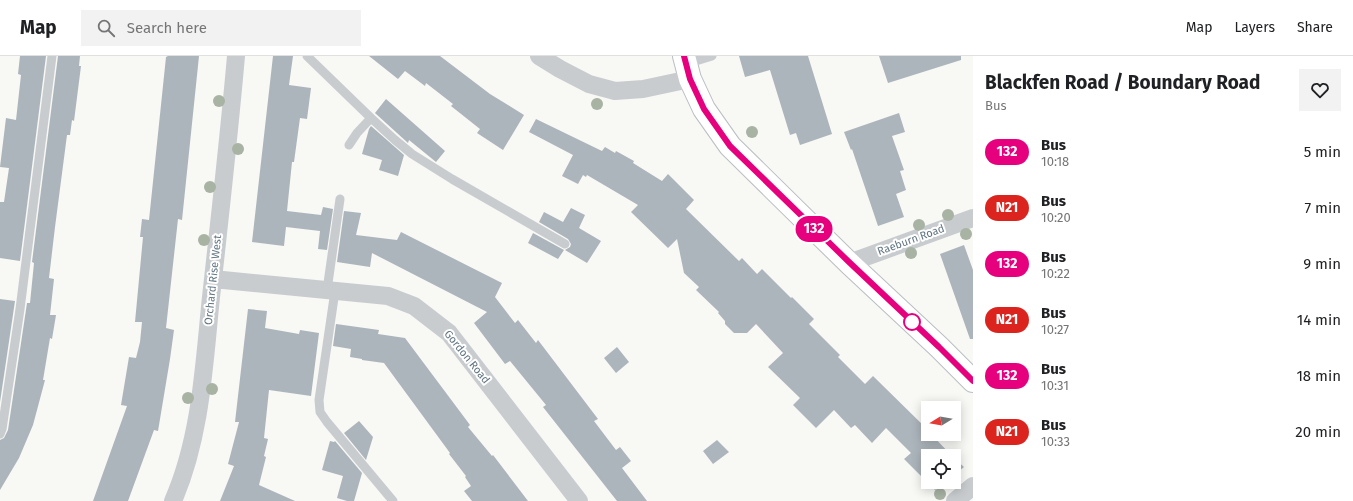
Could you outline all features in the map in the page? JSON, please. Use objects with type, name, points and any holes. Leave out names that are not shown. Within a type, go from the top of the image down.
[{"type":"main road","points":[[687,66],[704,109],[730,146],[973,381]]},
{"type":"street","name":"Orchard Rise West","points":[[174,501],[191,452],[201,391],[236,56]]},
{"type":"street","points":[[539,56],[589,84],[615,91],[644,89],[687,66]]},
{"type":"street","name":"Raeburn Road","points":[[849,262],[973,218]]},
{"type":"street","name":"Gordon Road","points":[[213,279],[388,296],[414,306],[450,333],[580,501]]},
{"type":"street","points":[[955,501],[973,486]]},
{"type":"lane","points":[[0,434],[18,324],[52,56]]},
{"type":"lane","points":[[307,56],[395,140],[429,165],[565,244]]},
{"type":"lane","points":[[687,66],[712,56]]},
{"type":"lane","points":[[349,145],[357,132],[371,118]]},
{"type":"lane","points":[[340,199],[319,400],[320,412],[393,501]]},
{"type":"building","points":[[20,56],[46,56],[20,261],[0,258],[0,202],[4,202],[9,168],[0,167],[6,118],[16,120],[21,75],[18,74]]},
{"type":"building","points":[[58,56],[80,56],[79,66],[81,66],[74,121],[72,120],[70,135],[67,135],[49,278],[54,279],[50,315],[56,315],[52,339],[50,338],[43,380],[45,380],[33,425],[19,458],[0,490],[0,440],[4,438],[8,430],[27,303],[30,303],[34,263],[32,262]]},
{"type":"building","points":[[199,56],[182,220],[178,219],[166,328],[174,330],[158,431],[154,430],[128,501],[93,501],[127,406],[121,405],[129,357],[136,358],[140,342],[142,322],[135,322],[143,237],[140,237],[142,219],[149,220],[166,57]]},
{"type":"building","points":[[273,56],[293,56],[289,85],[311,88],[307,119],[300,118],[294,162],[292,162],[287,211],[321,215],[323,207],[333,209],[327,250],[318,249],[320,231],[286,227],[284,246],[252,242]]},
{"type":"building","points":[[369,56],[440,56],[490,94],[524,115],[503,150],[477,133],[480,129],[451,106],[453,104],[426,83],[425,86],[405,71],[398,79]]},
{"type":"building","points":[[739,56],[808,56],[832,134],[800,145],[796,133],[790,135],[770,70],[745,77]]},
{"type":"building","points":[[879,56],[961,56],[961,60],[888,83]]},
{"type":"building","points":[[386,99],[445,151],[436,162],[409,140],[408,143],[375,113]]},
{"type":"building","points":[[899,113],[905,132],[892,136],[904,170],[900,171],[906,190],[896,194],[904,217],[878,226],[852,149],[851,150],[844,132]]},
{"type":"building","points":[[536,119],[602,151],[605,147],[615,153],[616,151],[634,161],[633,163],[662,181],[668,174],[694,200],[686,209],[739,261],[742,258],[757,274],[762,269],[791,298],[792,297],[814,319],[809,324],[840,355],[838,357],[865,384],[873,376],[921,423],[921,441],[938,441],[945,449],[921,449],[921,476],[904,459],[911,453],[886,428],[872,443],[855,425],[851,428],[834,410],[816,428],[793,405],[800,398],[768,367],[783,353],[756,324],[747,333],[734,333],[725,324],[725,321],[718,313],[719,312],[696,290],[699,287],[684,273],[677,239],[668,248],[631,212],[638,205],[587,175],[586,177],[583,175],[578,184],[562,176],[573,155],[529,132]]},
{"type":"building","points":[[371,126],[404,155],[398,176],[379,170],[382,160],[362,154]]},
{"type":"building","points":[[571,208],[585,215],[579,228],[601,241],[587,263],[565,250],[570,247],[571,244],[568,239],[539,222],[544,212],[563,222]]},
{"type":"building","points":[[344,211],[361,213],[356,235],[397,240],[401,232],[502,283],[495,297],[515,323],[518,320],[536,343],[538,340],[598,419],[594,421],[616,450],[620,447],[631,461],[622,468],[647,501],[617,501],[543,407],[546,405],[510,361],[505,364],[474,323],[487,312],[372,253],[370,267],[337,262]]},
{"type":"building","points":[[533,233],[564,250],[558,259],[528,243]]},
{"type":"building","points":[[964,245],[973,270],[973,339],[970,339],[940,254]]},
{"type":"building","points":[[0,299],[15,301],[0,402]]},
{"type":"building","points":[[248,309],[267,311],[265,328],[299,334],[300,330],[319,333],[311,396],[269,390],[264,438],[268,439],[264,456],[266,457],[259,485],[295,501],[220,501],[234,466],[228,464],[239,422],[235,422]]},
{"type":"building","points":[[336,324],[379,330],[378,334],[405,338],[470,425],[468,427],[492,456],[493,455],[528,501],[472,501],[464,491],[471,486],[465,477],[466,476],[384,363],[350,357],[351,349],[333,346]]},
{"type":"building","points":[[617,347],[629,362],[616,373],[604,358]]},
{"type":"building","points":[[359,421],[373,437],[366,460],[344,433]]},
{"type":"building","points":[[717,440],[729,452],[713,464],[703,451]]},
{"type":"building","points":[[330,441],[335,441],[362,473],[354,501],[347,501],[337,498],[343,476],[322,470]]},
{"type":"bus line","name":"132","points":[[684,56],[690,79],[704,109],[730,146],[973,381]]}]
